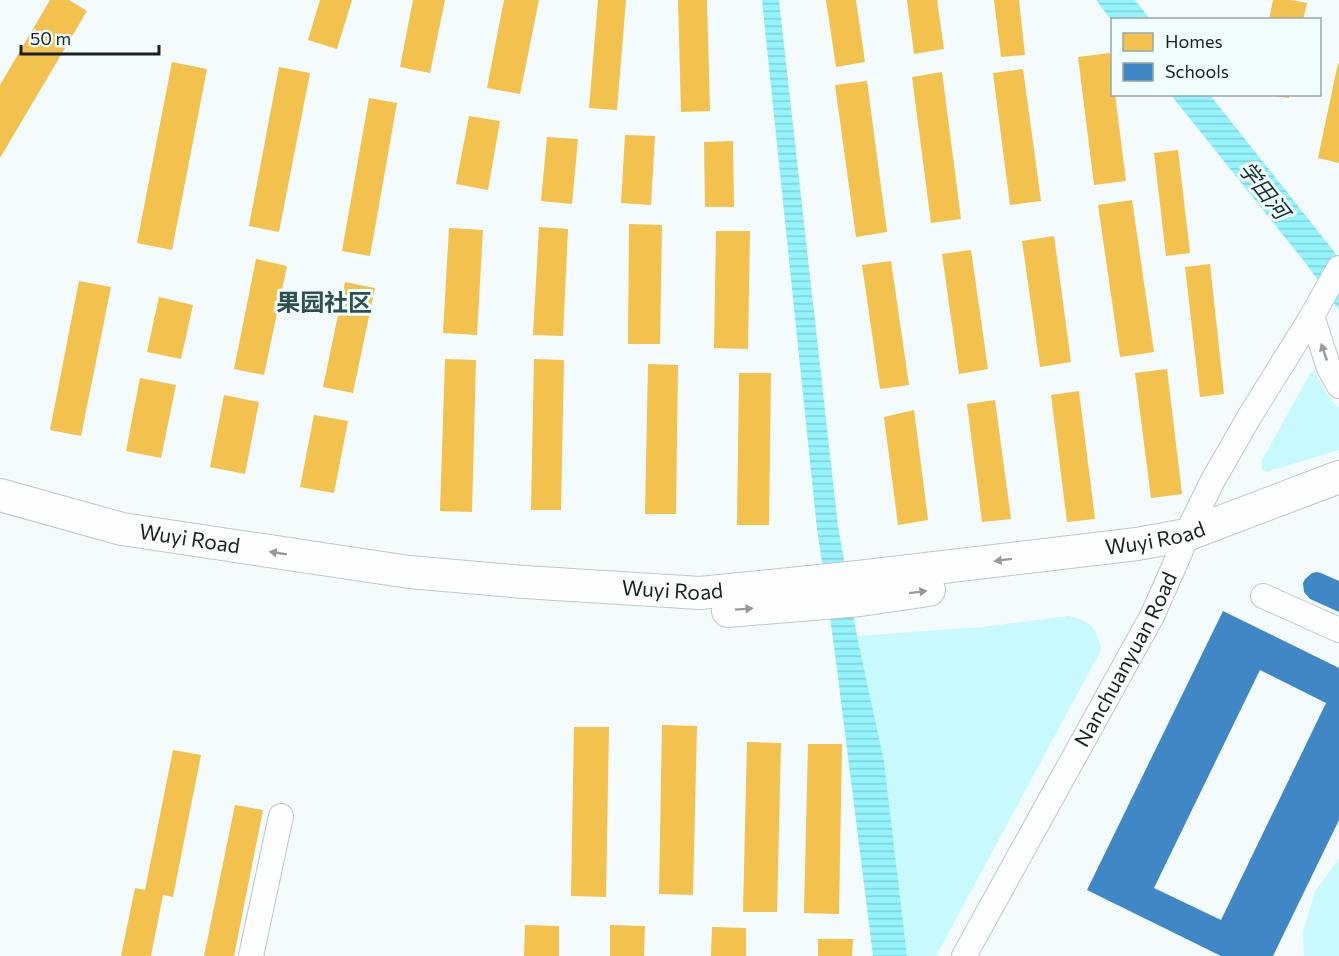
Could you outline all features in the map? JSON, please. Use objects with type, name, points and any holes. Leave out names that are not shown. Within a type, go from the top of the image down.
[{"type":"main road","name":"Wuyi Road","points":[[0,517],[108,544],[283,575],[518,600],[707,612],[818,592],[1131,564],[1339,477]]},
{"type":"main road","name":"Wuyi Road","points":[[0,495],[122,529],[409,572],[700,593],[818,592]]},
{"type":"main road","name":"Wuyi Road","points":[[1183,544],[1234,532],[1339,499]]},
{"type":"street","name":"Nanchuanyuan Road","points":[[964,956],[1152,616],[1214,480],[1339,268]]},
{"type":"street","points":[[1317,307],[1329,368],[1339,386]]},
{"type":"street","points":[[1263,596],[1339,630]]},
{"type":"street","points":[[251,956],[281,816]]},
{"type":"shaded area","points":[[1313,371],[1329,397],[1339,408],[1339,450],[1266,472],[1262,469],[1261,462]]},
{"type":"shaded area","points":[[1069,616],[1082,620],[1095,630],[1101,650],[936,956],[907,956],[884,761],[857,636],[982,627]]},
{"type":"shaded area","points":[[1339,858],[1339,956],[1304,956],[1303,931],[1315,892]]},
{"type":"water","points":[[762,0],[779,0],[838,526],[857,636],[884,761],[907,956],[873,956],[817,529]]},
{"type":"water","points":[[1096,0],[1135,0],[1149,18],[1111,18]]},
{"type":"water","name":"学田河","points":[[1172,96],[1211,96],[1325,240],[1339,258],[1339,310],[1307,265]]},
{"type":"building: Homes","points":[[50,0],[69,0],[87,11],[0,158],[0,85]]},
{"type":"building: Homes","points":[[320,0],[352,0],[337,49],[308,40]]},
{"type":"building: Homes","points":[[413,0],[445,0],[430,73],[400,67]]},
{"type":"building: Homes","points":[[504,0],[539,0],[520,94],[487,88]]},
{"type":"building: Homes","points":[[598,0],[626,0],[617,110],[589,108]]},
{"type":"building: Homes","points":[[678,0],[707,0],[710,111],[681,112]]},
{"type":"building: Homes","points":[[826,0],[856,0],[865,62],[836,67]]},
{"type":"building: Homes","points":[[907,0],[937,0],[944,49],[914,54]]},
{"type":"building: Homes","points":[[994,0],[1019,0],[1025,55],[1001,57]]},
{"type":"building: Homes","points":[[1273,0],[1307,3],[1303,18],[1269,18]]},
{"type":"building: Homes","points":[[1110,53],[1111,96],[1115,96],[1126,181],[1094,185],[1078,57]]},
{"type":"building: Homes","points":[[172,62],[207,69],[172,250],[137,243]]},
{"type":"building: Homes","points":[[1339,64],[1339,163],[1318,158]]},
{"type":"building: Homes","points":[[279,67],[310,73],[279,232],[249,226]]},
{"type":"building: Homes","points":[[1023,69],[1041,201],[1010,205],[993,73]]},
{"type":"building: Homes","points":[[942,72],[961,219],[931,223],[912,77]]},
{"type":"building: Homes","points":[[867,81],[887,232],[856,237],[835,85]]},
{"type":"building: Homes","points":[[369,98],[397,103],[370,256],[342,251]]},
{"type":"building: Homes","points":[[469,116],[500,121],[488,190],[456,184]]},
{"type":"building: Homes","points":[[625,135],[655,136],[651,205],[621,203]]},
{"type":"building: Homes","points":[[547,137],[578,139],[572,204],[541,201]]},
{"type":"building: Homes","points":[[733,141],[734,207],[705,207],[704,142]]},
{"type":"building: Homes","points":[[1178,150],[1190,253],[1166,256],[1154,153]]},
{"type":"building: Homes","points":[[1132,200],[1154,352],[1120,357],[1098,205]]},
{"type":"building: Homes","points":[[629,224],[662,225],[660,344],[628,344]]},
{"type":"building: Homes","points":[[539,227],[568,229],[563,336],[533,335]]},
{"type":"building: Homes","points":[[449,228],[483,230],[477,335],[443,333]]},
{"type":"building: Homes","points":[[716,231],[750,231],[748,349],[714,348]]},
{"type":"building: Homes","points":[[1054,236],[1071,362],[1040,367],[1022,241]]},
{"type":"building: Homes","points":[[971,250],[988,369],[959,374],[942,254]]},
{"type":"building: Homes","points":[[256,259],[287,266],[264,375],[234,369]]},
{"type":"building: Homes","points":[[891,261],[909,385],[880,389],[862,265]]},
{"type":"building: Homes","points":[[1210,264],[1224,394],[1200,397],[1185,267]]},
{"type":"building: Homes","points":[[79,281],[111,287],[81,436],[50,430]]},
{"type":"building: Homes","points":[[345,282],[375,288],[353,393],[323,387]]},
{"type":"building: Homes","points":[[159,297],[193,305],[181,359],[147,352]]},
{"type":"building: Homes","points":[[445,359],[476,360],[472,512],[440,511]]},
{"type":"building: Homes","points":[[534,359],[564,360],[561,510],[531,510]]},
{"type":"building: Homes","points":[[648,364],[678,365],[676,514],[645,514]]},
{"type":"building: Homes","points":[[1167,369],[1182,494],[1151,498],[1135,373]]},
{"type":"building: Homes","points":[[739,373],[771,373],[769,525],[737,525]]},
{"type":"building: Homes","points":[[140,378],[176,385],[161,458],[126,451]]},
{"type":"building: Homes","points":[[1079,391],[1095,519],[1067,522],[1051,395]]},
{"type":"building: Homes","points":[[224,395],[259,402],[245,474],[210,467]]},
{"type":"building: Homes","points":[[995,400],[1011,519],[982,522],[967,404]]},
{"type":"building: Homes","points":[[914,410],[928,520],[898,525],[884,417]]},
{"type":"building: Homes","points":[[314,415],[348,421],[334,493],[300,487]]},
{"type":"building: Homes","points":[[662,725],[697,726],[693,895],[659,894]]},
{"type":"building: Homes","points":[[574,727],[609,727],[606,897],[571,896]]},
{"type":"building: Homes","points":[[747,742],[781,743],[777,912],[743,912]]},
{"type":"building: Homes","points":[[808,744],[842,744],[839,914],[804,913]]},
{"type":"building: Homes","points":[[173,750],[201,755],[173,897],[163,895],[151,956],[121,956],[135,888],[145,890]]},
{"type":"building: Homes","points":[[235,805],[263,810],[234,956],[204,956]]},
{"type":"building: Homes","points":[[525,925],[559,926],[559,956],[524,956]]},
{"type":"building: Homes","points":[[610,925],[645,926],[644,956],[610,956]]},
{"type":"building: Homes","points":[[712,927],[746,928],[746,956],[711,956]]},
{"type":"building: Homes","points":[[818,939],[853,939],[852,956],[818,956]]},
{"type":"building: Schools","points":[[1317,572],[1339,581],[1339,612],[1310,599],[1304,592],[1305,579]]},
{"type":"building: Schools","points":[[1223,611],[1339,668],[1339,820],[1273,956],[1221,956],[1087,890]],"holes":[[[1260,670],[1326,703],[1221,920],[1154,888]]]},
{"type":"district","name":"果园社区","points":[[324,303]]}]
